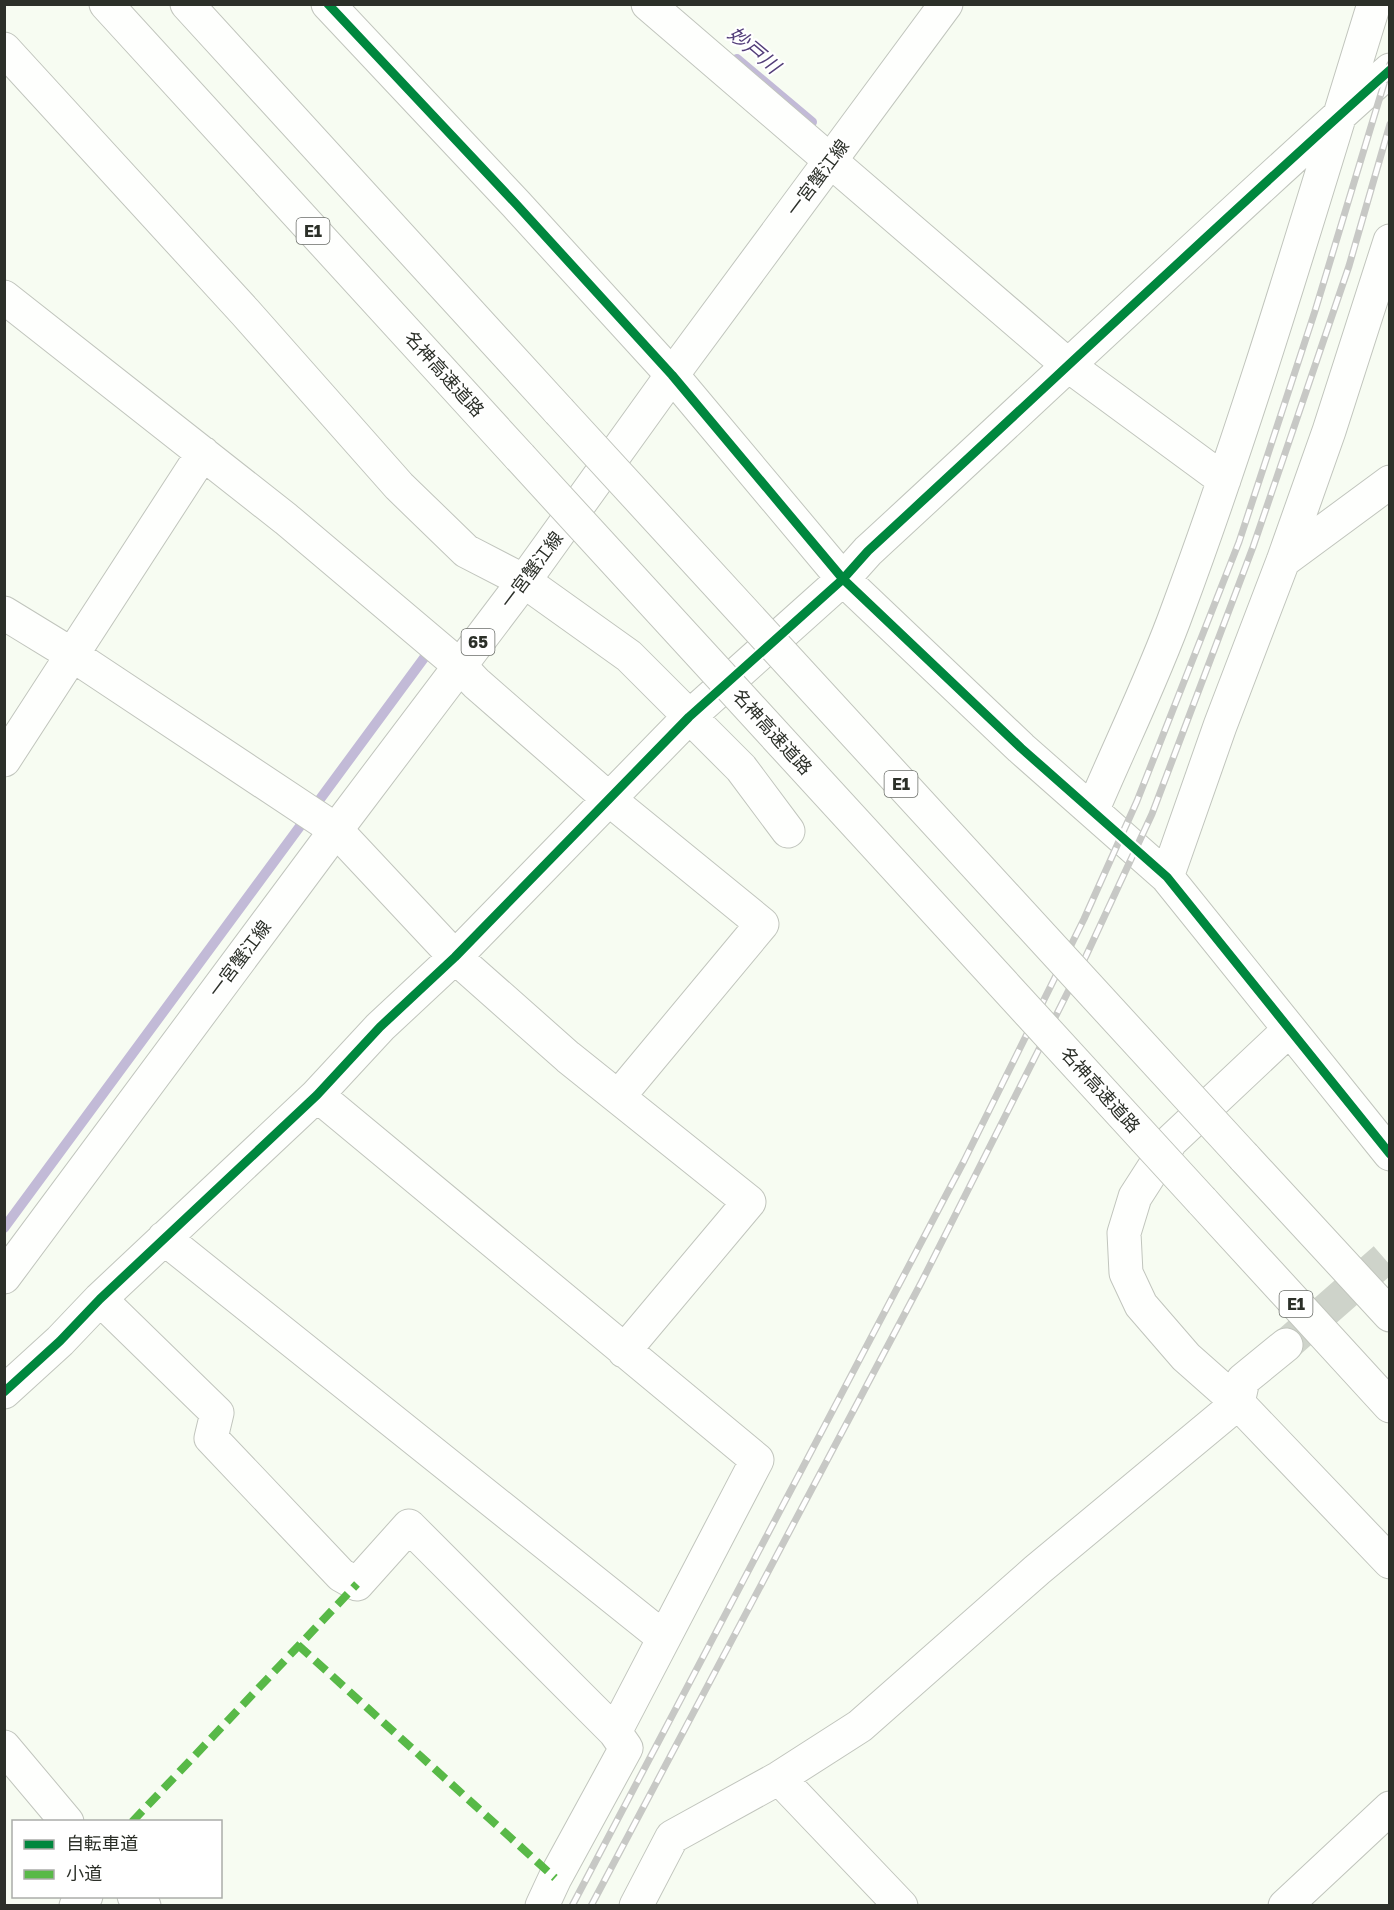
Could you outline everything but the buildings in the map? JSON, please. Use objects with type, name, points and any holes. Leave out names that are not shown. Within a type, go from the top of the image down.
[{"type":"main road","name":"名神高速道路","points":[[106,4],[1389,1406]]},
{"type":"main road","name":"E1","points":[[187,4],[1389,1315]]},
{"type":"main road","points":[[328,4],[516,204],[672,375],[843,579],[1021,748],[1093,809],[1167,877],[1389,1154]]},
{"type":"main road","points":[[648,4],[830,163],[1069,366],[1224,480]]},
{"type":"main road","name":"一宮蟹江線","points":[[4,1277],[318,818],[460,666],[946,4]]},
{"type":"main road","points":[[1093,809],[1178,611],[1224,480],[1293,273],[1374,4]]},
{"type":"main road","points":[[4,49],[245,312],[399,486],[466,551],[524,581],[629,656],[741,768],[788,831]]},
{"type":"main road","points":[[5,1390],[60,1341],[100,1299],[317,1095],[380,1027],[455,957],[689,717],[843,579],[868,551],[1256,190],[1389,70]]},
{"type":"main road","points":[[1167,877],[1329,431],[1389,242]]},
{"type":"main road","points":[[4,297],[286,519],[460,666],[476,683],[610,800],[762,924],[619,1096]]},
{"type":"main road","points":[[4,760],[203,453]]},
{"type":"main road","points":[[1283,561],[1389,482]]},
{"type":"main road","points":[[4,613],[71,654],[318,818],[455,957],[568,1057],[749,1202],[624,1351]]},
{"type":"main road","points":[[1289,1030],[1171,1142],[1135,1197],[1124,1233],[1126,1273],[1141,1305],[1186,1357],[1238,1403],[1389,1562]]},
{"type":"main road","points":[[317,1095],[757,1460],[615,1732]]},
{"type":"main road","points":[[164,1238],[664,1638]]},
{"type":"main road","points":[[100,1299],[217,1413],[212,1438],[341,1575],[357,1584],[409,1526],[615,1732],[626,1748],[542,1905]]},
{"type":"main road","points":[[636,1905],[672,1837],[779,1778],[860,1726],[1037,1570],[1238,1403],[1243,1380],[1286,1345]]},
{"type":"main road","points":[[4,1747],[66,1820]]},
{"type":"main road","points":[[779,1778],[901,1905]]},
{"type":"main road","points":[[1285,1905],[1389,1808]]},
{"type":"waterway","name":"妙戸川","points":[[737,59],[812,122]]},
{"type":"waterway","points":[[4,1228],[424,658]]},
{"type":"tunnel","points":[[1286,1345],[1390,1254]]},
{"type":"railway","points":[[572,1906],[964,1161],[1084,919],[1137,801],[1239,542],[1315,311],[1390,64]]},
{"type":"railway","points":[[591,1906],[921,1283],[1086,956],[1152,814],[1253,547],[1349,266],[1390,124]]},
{"type":"marked path","points":[[134,1820],[357,1584]]},
{"type":"marked path","points":[[298,1645],[555,1878]]},
{"type":"cycle path","points":[[328,4],[516,204],[672,375],[843,579],[1021,748],[1167,877],[1390,1154]]},
{"type":"cycle path","points":[[4,1392],[317,1095],[380,1027],[455,957],[689,717],[843,579],[868,551],[1193,249],[1390,70]]}]
